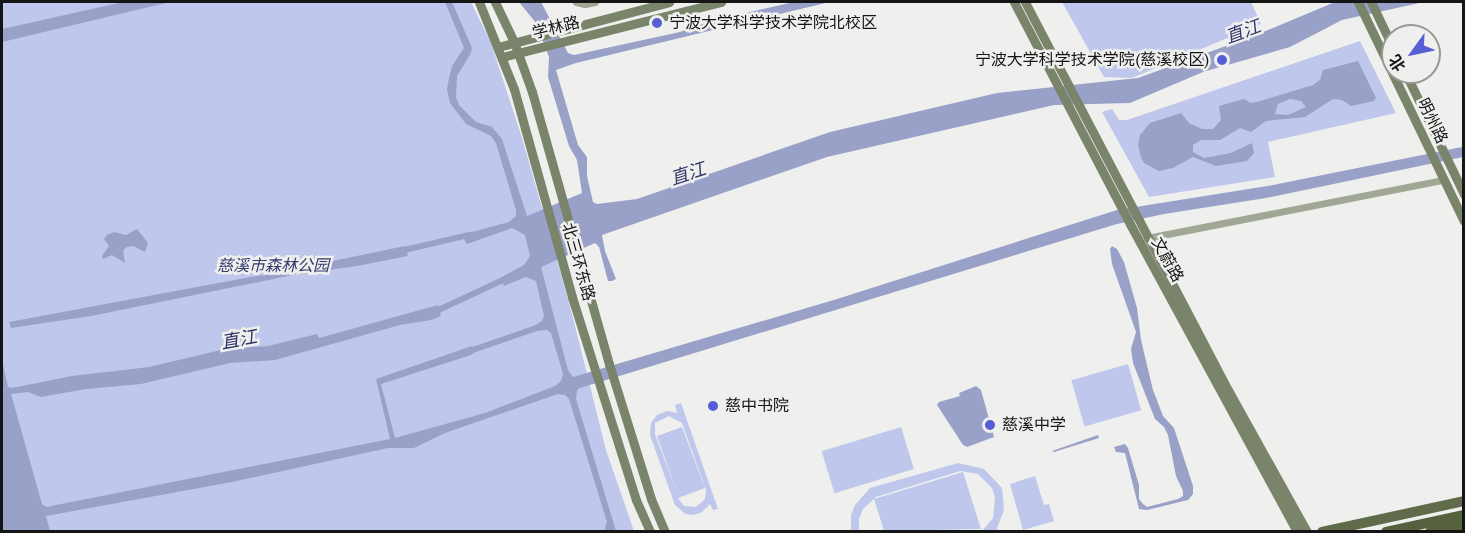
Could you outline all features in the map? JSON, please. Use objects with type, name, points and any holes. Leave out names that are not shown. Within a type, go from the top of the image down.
[{"type":"highway","points":[[1386,531],[1464,515]]},
{"type":"highway","points":[[1430,531],[1464,525]]},
{"type":"main road","name":"北三环东路","points":[[479,2],[514,89],[562,261],[636,500],[650,531]]},
{"type":"main road","name":"北三环东路","points":[[495,2],[514,42],[532,92],[560,197],[651,499],[665,531]]},
{"type":"main road","name":"学林路","points":[[500,52],[514,42],[669,2]]},
{"type":"main road","name":"学林路","points":[[500,52],[518,52],[721,2]]},
{"type":"main road","name":"文蔚路","points":[[1014,2],[1064,87]]},
{"type":"main road","name":"文蔚路","points":[[1025,2],[1076,111],[1297,531]]},
{"type":"main road","name":"明州路","points":[[1358,2],[1464,221]]},
{"type":"main road","points":[[1371,2],[1381,24]]},
{"type":"main road","name":"明州路","points":[[1411,84],[1464,194]]},
{"type":"main road","name":"文蔚路","points":[[1133,221],[1147,238],[1307,531]]},
{"type":"main road","points":[[1322,531],[1464,501]]},
{"type":"main road","points":[[1436,531],[1464,525]]},
{"type":"street","points":[[576,2],[585,4],[595,2]]},
{"type":"street","points":[[1147,238],[1444,180]]},
{"type":"green space","name":"慈溪市森林公园","points":[[2,2],[471,2],[491,43],[522,138],[569,302],[606,450],[634,531],[2,531]]},
{"type":"green space","points":[[1062,2],[1251,2],[1261,24],[1132,78],[1104,77]]},
{"type":"green space","points":[[1360,41],[1396,113],[1268,142],[1275,177],[1149,197],[1102,112],[1112,109],[1119,120],[1127,120]]},
{"type":"green space","points":[[1128,364],[1141,410],[1085,426],[1071,380]]},
{"type":"green space","points":[[681,403],[718,509],[713,510],[710,504],[702,512],[694,515],[685,514],[675,505],[650,435],[651,423],[657,415],[667,411],[677,413],[675,405]],"holes":[[[669,416],[682,423],[706,490],[705,499],[696,507],[684,506],[678,498],[705,488],[682,427],[657,436],[678,496],[655,434],[655,423]]]},
{"type":"green space","points":[[901,427],[914,469],[834,493],[822,451]]},
{"type":"green space","points":[[958,463],[984,469],[1002,488],[1004,510],[996,531],[982,531],[993,518],[995,497],[992,488],[978,474],[960,471],[876,497],[863,509],[859,519],[859,531],[851,531],[851,515],[855,505],[870,488]]},
{"type":"green space","points":[[963,472],[981,529],[884,531],[874,499]]},
{"type":"green space","points":[[1035,476],[1044,505],[1049,504],[1054,521],[1023,530],[1010,484]]},
{"type":"shaded area","points":[[123,2],[170,2],[2,42],[2,29]]},
{"type":"shaded area","points":[[445,2],[452,2],[472,48],[457,76],[456,97],[459,105],[476,122],[492,127],[502,139],[527,216],[582,193],[577,160],[569,146],[548,77],[549,57],[536,23],[519,2],[541,2],[568,53],[574,55],[680,32],[711,21],[794,2],[830,2],[576,63],[556,70],[578,145],[587,157],[587,176],[593,202],[597,204],[637,199],[830,132],[997,93],[1138,78],[1256,35],[1335,2],[1424,2],[1342,20],[1290,47],[1203,72],[1130,103],[1054,105],[827,157],[602,235],[605,251],[616,279],[608,281],[599,247],[595,243],[541,267],[568,370],[573,377],[837,299],[1117,210],[1273,185],[1463,147],[1463,157],[1266,198],[1117,224],[580,388],[577,390],[576,399],[616,531],[604,531],[607,522],[569,399],[565,395],[558,394],[445,433],[414,448],[388,448],[232,482],[46,516],[50,531],[2,531],[2,360],[8,387],[12,388],[72,376],[149,367],[225,349],[268,346],[317,334],[319,338],[438,305],[441,316],[431,320],[400,325],[275,360],[230,363],[141,384],[86,389],[41,397],[28,392],[11,394],[42,504],[46,507],[390,439],[376,379],[472,346],[474,353],[471,355],[381,384],[395,438],[485,413],[555,386],[561,381],[563,374],[551,333],[547,330],[537,331],[536,325],[542,321],[544,316],[536,281],[526,277],[504,286],[500,278],[524,265],[530,256],[525,235],[512,228],[467,244],[461,235],[509,222],[516,216],[516,210],[496,143],[491,136],[466,124],[450,103],[447,89],[452,66],[464,48]]},
{"type":"shaded area","points":[[1358,61],[1376,98],[1374,101],[1351,106],[1342,100],[1333,99],[1305,117],[1266,121],[1251,132],[1240,128],[1220,140],[1201,140],[1193,145],[1193,152],[1204,158],[1231,153],[1252,143],[1254,153],[1247,161],[1216,166],[1193,157],[1173,168],[1159,171],[1144,163],[1141,157],[1138,145],[1140,135],[1150,123],[1181,113],[1189,123],[1202,129],[1213,129],[1221,120],[1219,106],[1244,99],[1251,103],[1257,102],[1313,85],[1320,80],[1323,70]],"holes":[[[1290,99],[1301,101],[1306,107],[1288,115],[1275,114],[1278,104]]]},
{"type":"shaded area","points":[[137,229],[148,243],[145,252],[133,246],[127,247],[123,251],[125,263],[112,255],[103,259],[102,256],[109,246],[104,239],[107,235],[114,232],[126,235]]},
{"type":"shaded area","points":[[405,246],[408,256],[357,266],[293,275],[91,316],[11,328],[9,322],[299,268]]},
{"type":"shaded area","points":[[1112,246],[1117,249],[1124,262],[1137,308],[1141,340],[1153,390],[1163,416],[1174,428],[1193,486],[1193,494],[1188,500],[1147,510],[1139,509],[1125,453],[1116,452],[1114,447],[1125,444],[1128,448],[1139,485],[1139,499],[1147,507],[1178,499],[1183,496],[1183,491],[1176,476],[1168,435],[1164,427],[1155,419],[1133,363],[1131,349],[1136,332],[1112,264],[1110,249]]},
{"type":"shaded area","points":[[976,386],[981,390],[994,437],[967,447],[963,445],[937,405],[939,402],[960,396],[959,393]]},
{"type":"shaded area","points":[[1098,435],[1099,438],[1052,451]]},
{"type":"waterway","points":[[400,251],[469,235]]},
{"type":"waterway","name":"直江","points":[[432,313],[507,278]]},
{"type":"waterway","points":[[467,352],[542,326]]},
{"type":"place","name":"宁波大学科学技术学院北校区","points":[[657,23]]},
{"type":"place","name":"宁波大学科学技术学院(慈溪校区)","points":[[1222,60]]},
{"type":"place","name":"慈中书院","points":[[713,406]]},
{"type":"place","name":"慈溪中学","points":[[990,425]]}]
